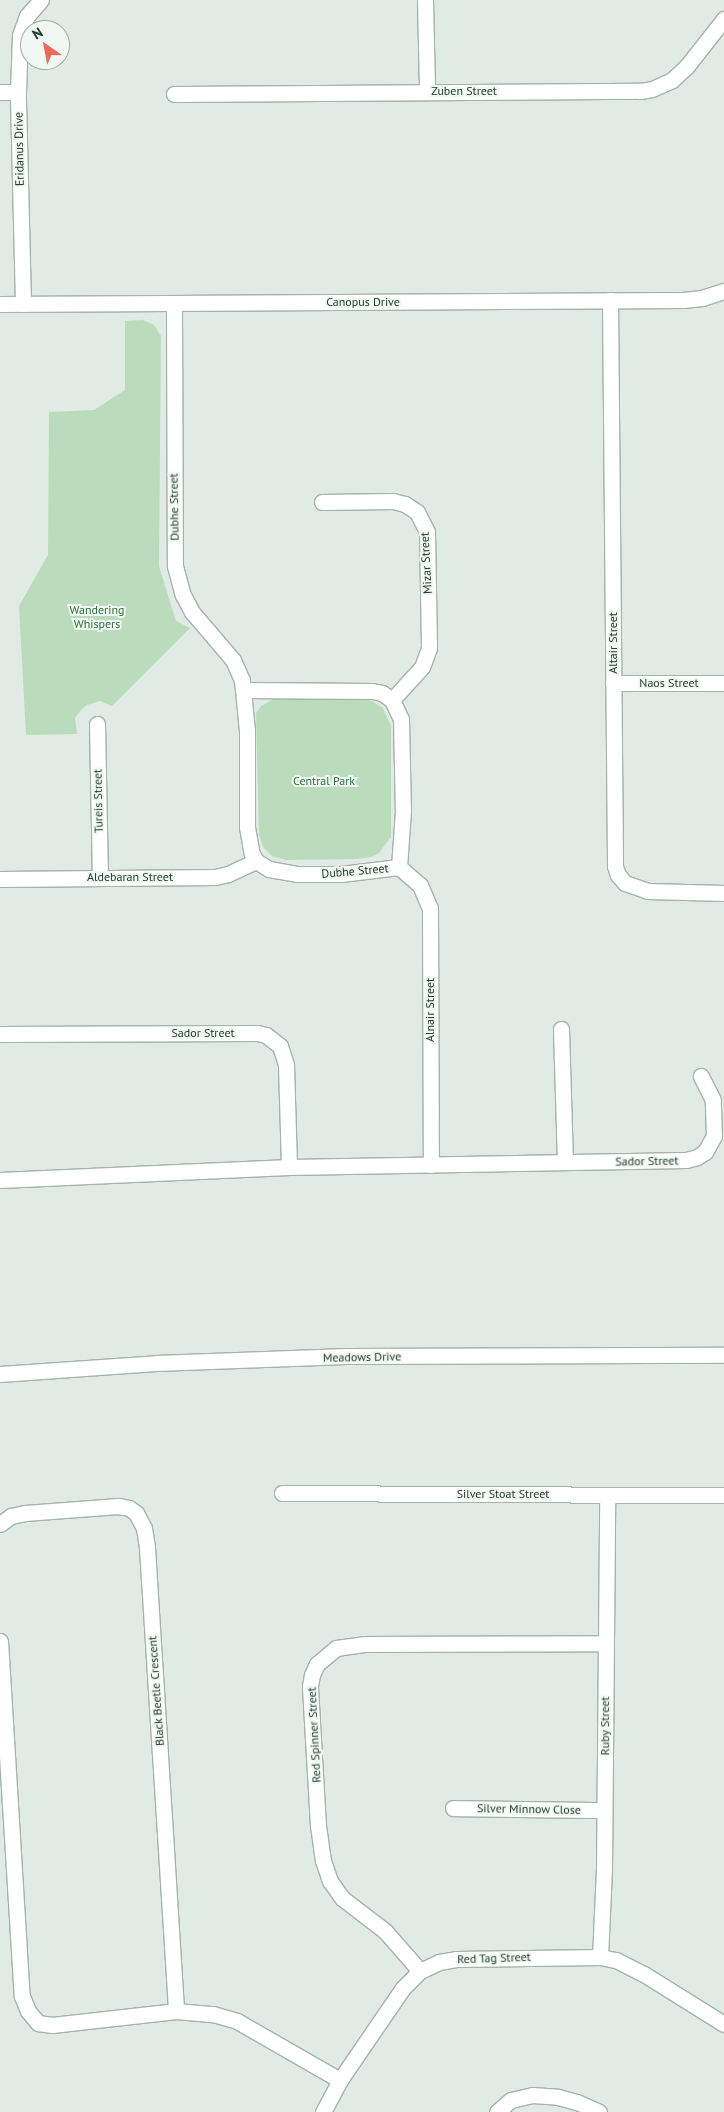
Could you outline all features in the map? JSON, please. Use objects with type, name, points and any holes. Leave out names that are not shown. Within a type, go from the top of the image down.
[{"type":"street","name":"Eridanus Drive","points":[[23,304],[18,92],[20,35],[28,16],[42,0]]},
{"type":"street","points":[[425,0],[427,91]]},
{"type":"street","name":"Zuben Street","points":[[174,94],[640,91],[652,89],[672,80],[687,66],[724,19]]},
{"type":"street","points":[[0,92],[18,92]]},
{"type":"street","name":"Canopus Drive","points":[[0,304],[683,300],[702,298],[724,290]]},
{"type":"street","name":"Altair Street","points":[[610,300],[613,855],[618,875],[625,883],[648,892],[724,893]]},
{"type":"street","name":"Dubhe Street","points":[[174,304],[175,566],[178,581],[188,603],[233,660],[240,673],[244,690],[247,826],[252,854],[256,862],[269,869],[298,874],[342,874],[399,867],[403,811],[401,719],[392,700]]},
{"type":"street","name":"Mizar Street","points":[[322,502],[393,501],[405,504],[417,512],[425,527],[428,648],[422,667],[392,700]]},
{"type":"street","name":"Naos Street","points":[[613,683],[724,683]]},
{"type":"street","points":[[244,690],[372,691],[382,693],[392,700]]},
{"type":"street","name":"Tureis Street","points":[[97,724],[100,877]]},
{"type":"street","name":"Aldebaran Street","points":[[0,879],[216,877],[256,862]]},
{"type":"street","name":"Alnair Street","points":[[399,867],[420,885],[430,908],[431,1165]]},
{"type":"street","points":[[561,1029],[565,1162]]},
{"type":"street","name":"Sador Street","points":[[0,1034],[257,1033],[266,1035],[280,1046],[286,1065],[288,1167]]},
{"type":"street","name":"Sador Street","points":[[0,1180],[288,1167],[686,1160],[697,1157],[711,1145],[716,1122],[713,1100],[701,1076]]},
{"type":"street","name":"Meadows Drive","points":[[0,1374],[156,1363],[346,1356],[724,1355]]},
{"type":"street","name":"Silver Stoat Street","points":[[282,1493],[724,1496]]},
{"type":"street","name":"Ruby Street","points":[[600,1957],[604,1897],[607,1495]]},
{"type":"street","name":"Black Beetle Crescent","points":[[0,1524],[11,1516],[25,1513],[118,1506],[129,1508],[136,1513],[144,1528],[147,1548],[176,2011]]},
{"type":"street","points":[[0,1641],[22,1996],[28,2011],[38,2022],[52,2025],[176,2011],[199,2012],[237,2020],[340,2080]]},
{"type":"street","name":"Red Spinner Street","points":[[420,1971],[385,1931],[342,1898],[330,1881],[323,1861],[318,1826],[310,1686],[317,1664],[336,1648],[364,1644],[605,1643]]},
{"type":"street","name":"Silver Minnow Close","points":[[453,1808],[604,1810]]},
{"type":"street","name":"Red Tag Street","points":[[323,2112],[340,2080],[402,1988],[420,1971],[439,1962],[456,1959],[600,1957],[616,1960],[644,1974],[724,2024]]},
{"type":"street","points":[[496,2112],[511,2100],[532,2095],[558,2097],[577,2102],[598,2112]]},
{"type":"green space","name":"Wandering Whispers","points":[[143,320],[154,325],[161,336],[159,566],[176,621],[190,628],[112,706],[100,701],[87,705],[80,711],[75,718],[77,734],[26,735],[19,606],[48,555],[49,412],[94,410],[125,390],[125,321]]},
{"type":"green space","name":"Central Park","points":[[276,698],[370,700],[383,708],[391,726],[391,837],[379,853],[371,857],[356,859],[286,860],[272,856],[263,847],[259,835],[256,713],[261,706]]}]
